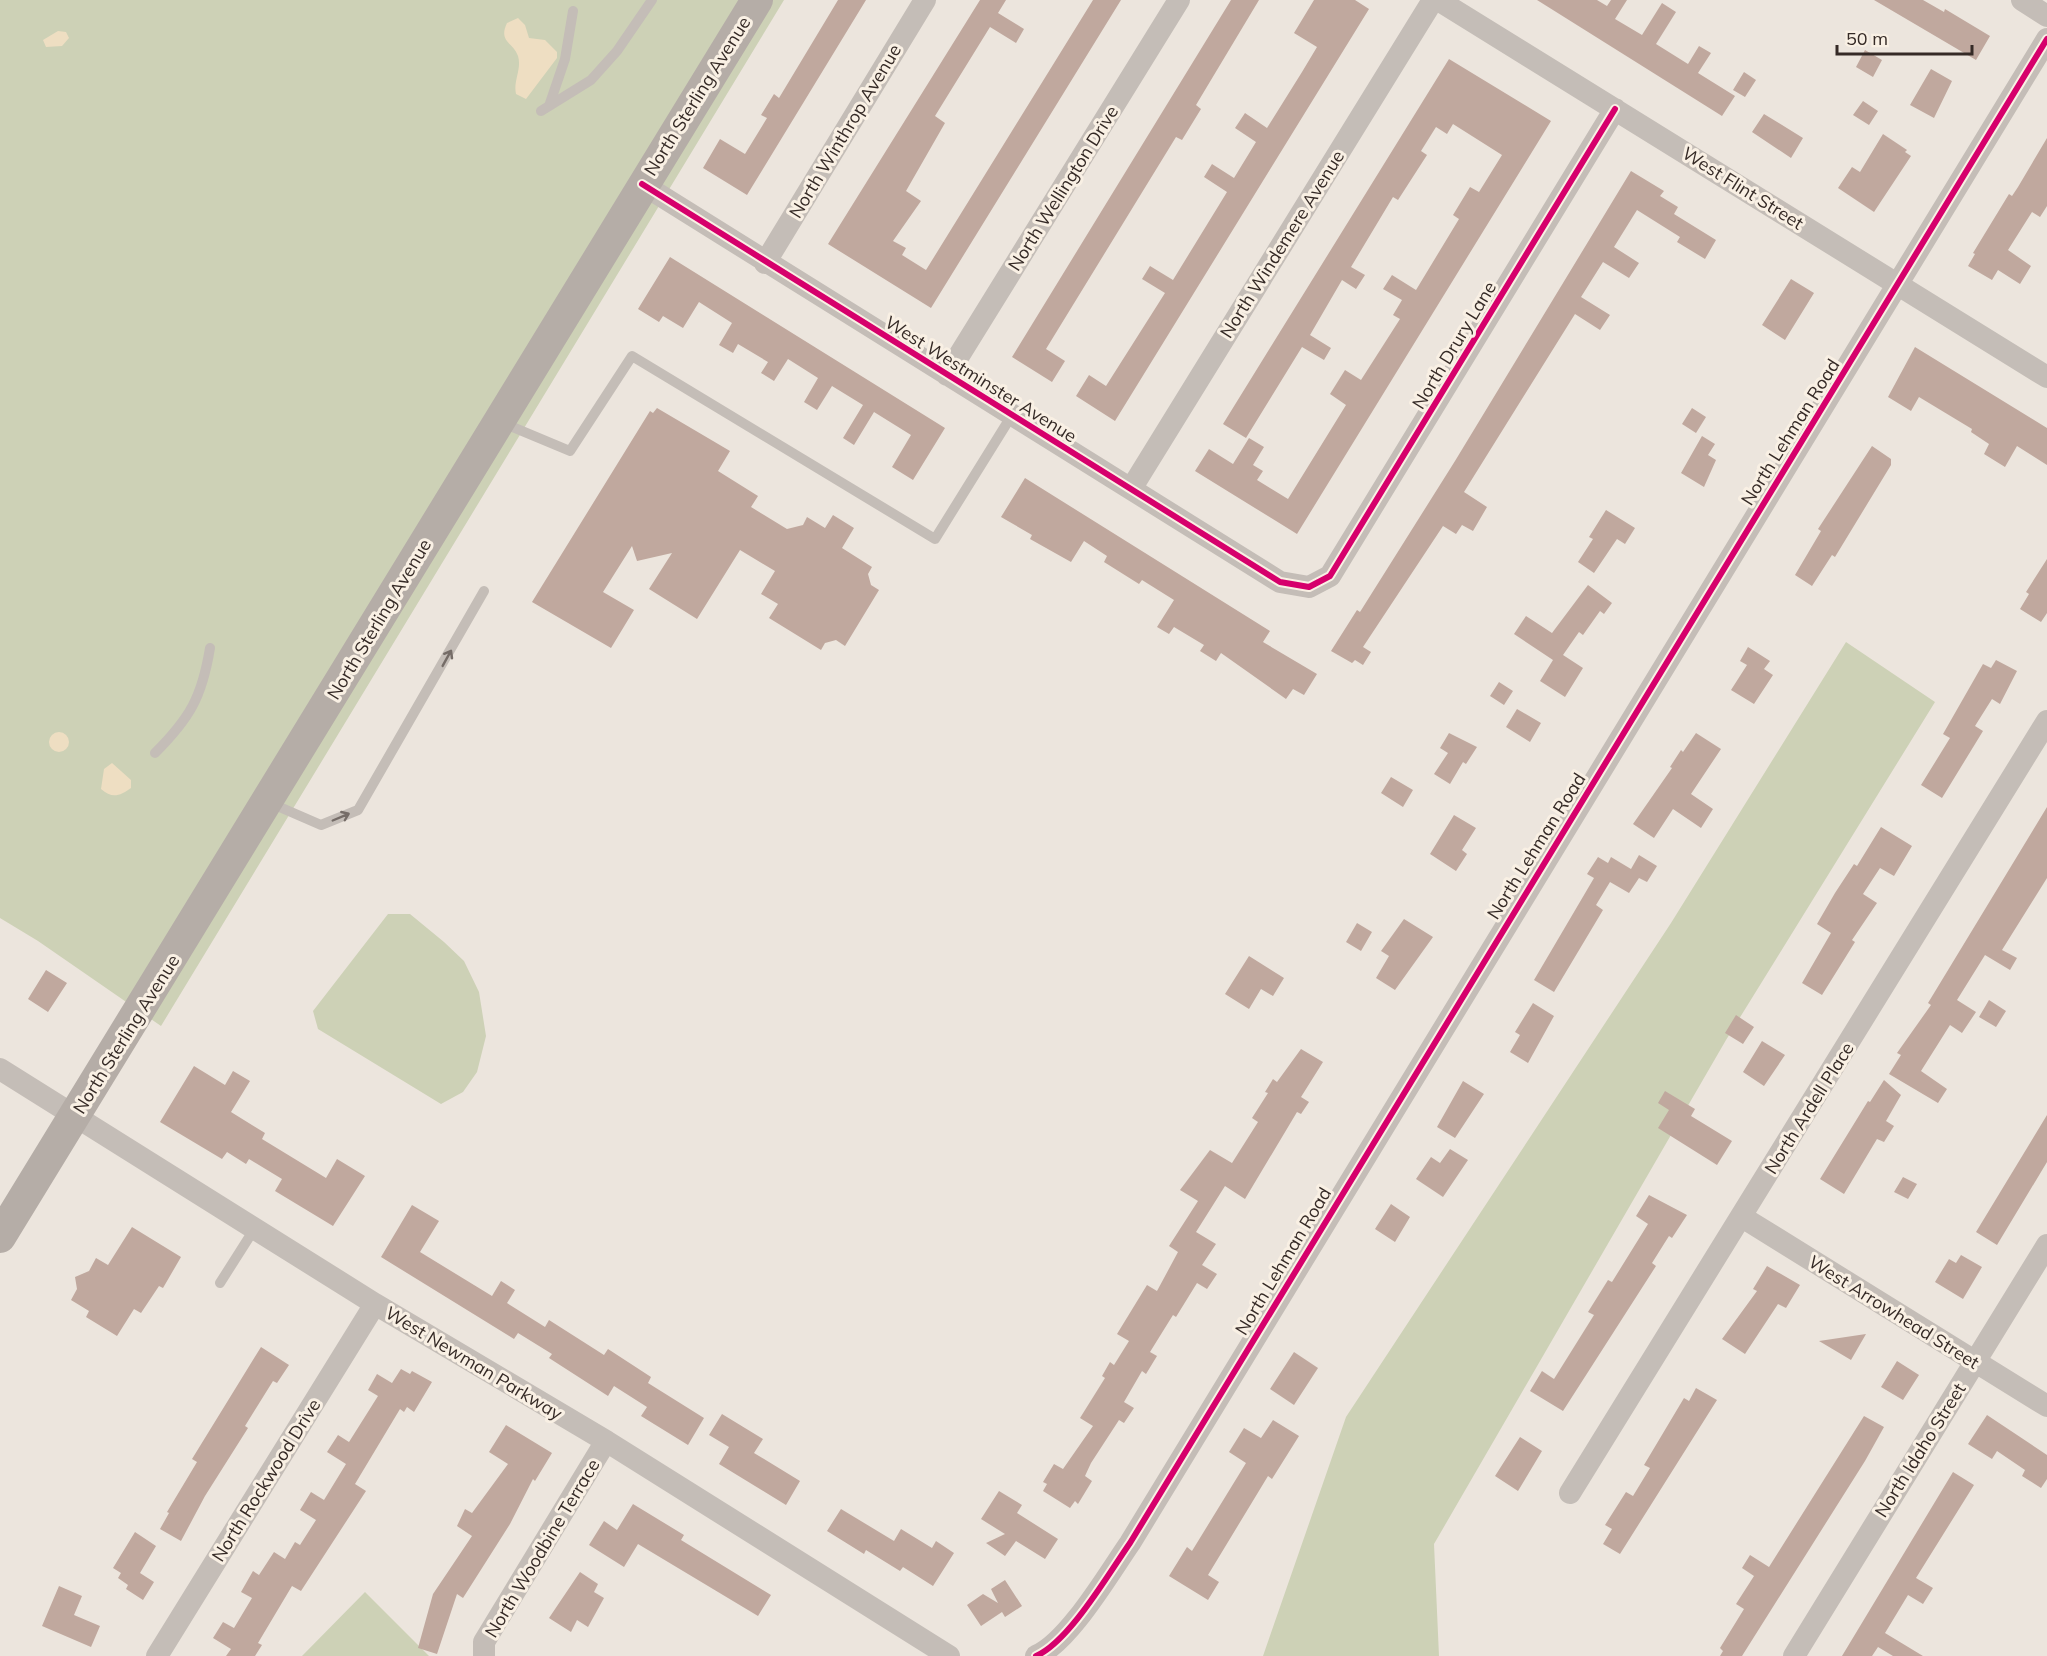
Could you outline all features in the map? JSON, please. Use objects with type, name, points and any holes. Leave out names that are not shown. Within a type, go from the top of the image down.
[{"type":"main road","name":"North Sterling Avenue","points":[[0,1237],[268,802],[756,0]]},
{"type":"street","name":"North Winthrop Avenue","points":[[765,263],[925,0]]},
{"type":"street","name":"North Wellington Drive","points":[[946,375],[1179,0]]},
{"type":"street","name":"North Windemere Avenue","points":[[1131,489],[1433,0]]},
{"type":"street","name":"West Flint Street","points":[[1438,0],[2047,377]]},
{"type":"street","points":[[2022,0],[2047,16]]},
{"type":"street","name":"North Lehman Road","points":[[1036,1656],[1046,1652],[1087,1605],[1130,1542],[2047,39]]},
{"type":"street","name":"North Drury Lane","points":[[1309,587],[1330,576],[1615,109]]},
{"type":"street","name":"West Westminster Avenue","points":[[642,184],[765,263],[1280,582],[1309,587]]},
{"type":"street","name":"North Ardell Place","points":[[1570,1493],[2047,721]]},
{"type":"street","name":"West Newman Parkway","points":[[0,1069],[375,1305],[606,1441],[949,1656]]},
{"type":"street","name":"West Arrowhead Street","points":[[1742,1217],[2047,1406]]},
{"type":"street","name":"North Idaho Street","points":[[1794,1656],[2047,1245]]},
{"type":"street","name":"North Rockwood Drive","points":[[157,1656],[375,1305]]},
{"type":"street","name":"North Woodbine Terrace","points":[[484,1656],[484,1642],[606,1441]]},
{"type":"lane","points":[[573,11],[565,59],[545,108],[591,80],[617,51],[652,0]]},
{"type":"lane","points":[[499,421],[570,451],[632,356],[935,539],[1012,415]]},
{"type":"lane","points":[[268,802],[321,825],[358,810],[484,591]]},
{"type":"lane","points":[[155,753],[189,715],[205,682],[210,648]]},
{"type":"lane","points":[[220,1283],[255,1228]]},
{"type":"green space","points":[[0,0],[784,0],[161,1026],[38,941],[0,918]]},
{"type":"green space","points":[[1846,642],[1935,702],[1726,1040],[1434,1544],[1439,1656],[1263,1656],[1346,1417],[1671,923]]},
{"type":"green space","points":[[388,914],[410,914],[444,942],[464,961],[479,992],[486,1036],[477,1072],[463,1092],[441,1104],[318,1029],[313,1011]]},
{"type":"green space","points":[[365,1592],[429,1656],[302,1656]]},
{"type":"sand","points":[[518,18],[525,25],[529,38],[545,40],[557,52],[557,58],[526,99],[516,94],[518,56],[504,34],[507,23]]},
{"type":"sand","points":[[58,31],[66,32],[69,38],[62,46],[46,47],[43,40]]},
{"type":"sand","points":[[59,732],[66,735],[69,742],[66,749],[59,752],[52,749],[49,742],[52,735]]},
{"type":"sand","points":[[112,763],[131,780],[131,788],[116,795],[101,789],[104,769]]},
{"type":"building","points":[[838,0],[866,0],[747,195],[703,168],[720,139],[745,154],[767,118],[761,115],[774,94],[779,98]]},
{"type":"building","points":[[980,0],[1006,0],[998,13],[1024,29],[1016,43],[990,27],[935,116],[945,123],[906,191],[921,201],[893,241],[906,248],[902,255],[926,270],[1093,0],[1121,0],[931,308],[828,244]]},
{"type":"building","points":[[1231,0],[1259,0],[1196,105],[1201,109],[1182,140],[1176,137],[1046,349],[1065,361],[1052,382],[1012,357]]},
{"type":"building","points":[[1314,0],[1355,0],[1369,9],[1115,421],[1076,396],[1089,375],[1106,386],[1165,293],[1142,279],[1150,266],[1173,280],[1227,192],[1204,177],[1212,164],[1234,178],[1256,142],[1235,128],[1245,113],[1267,128],[1302,72],[1317,47],[1294,33]]},
{"type":"building","points":[[1537,0],[1597,0],[1607,6],[1611,0],[1627,0],[1615,19],[1642,35],[1662,3],[1676,12],[1656,44],[1688,64],[1699,46],[1711,53],[1698,73],[1735,96],[1722,116]]},
{"type":"building","points":[[1874,0],[1923,0],[1944,12],[1945,9],[1990,36],[1976,60]]},
{"type":"building","points":[[1865,50],[1882,60],[1873,77],[1856,67]]},
{"type":"building","points":[[1449,59],[1551,121],[1297,534],[1195,471],[1209,449],[1233,464],[1249,438],[1264,447],[1253,465],[1263,471],[1257,480],[1288,499],[1346,405],[1330,394],[1345,370],[1361,380],[1400,319],[1393,315],[1402,300],[1383,289],[1392,275],[1416,290],[1459,219],[1453,215],[1470,187],[1479,192],[1502,155],[1453,124],[1447,134],[1436,127],[1421,151],[1427,155],[1398,200],[1393,197],[1351,267],[1365,275],[1356,289],[1342,280],[1310,335],[1331,348],[1324,360],[1302,347],[1246,438],[1223,424]]},
{"type":"building","points":[[1931,69],[1952,81],[1934,118],[1910,105]]},
{"type":"building","points":[[1744,72],[1756,80],[1745,97],[1733,90]]},
{"type":"building","points":[[1863,101],[1878,111],[1869,125],[1853,115]]},
{"type":"building","points":[[1764,114],[1803,138],[1791,158],[1752,132]]},
{"type":"building","points":[[1883,134],[1907,150],[1905,152],[1911,156],[1874,212],[1838,188],[1852,167],[1860,172]]},
{"type":"building","points":[[2047,138],[2047,206],[2040,217],[2032,212],[2008,250],[2031,266],[2020,284],[1998,270],[1992,280],[1968,266],[1975,254],[1973,253],[2009,194],[2012,196],[2018,187]]},
{"type":"building","points":[[1631,171],[1664,191],[1660,196],[1678,207],[1674,214],[1716,240],[1705,259],[1677,242],[1680,237],[1637,210],[1614,247],[1639,263],[1629,278],[1603,262],[1581,297],[1610,315],[1600,330],[1575,314],[1464,492],[1487,507],[1473,531],[1462,525],[1456,534],[1443,526],[1363,647],[1371,652],[1363,665],[1355,660],[1352,663],[1331,651],[1357,610],[1360,612],[1455,461]]},
{"type":"building","points":[[670,257],[945,428],[913,480],[892,467],[911,435],[874,412],[854,445],[843,438],[863,405],[832,386],[817,410],[804,402],[818,378],[788,359],[774,381],[761,373],[768,362],[738,344],[733,353],[719,345],[732,323],[699,302],[683,328],[663,316],[659,322],[638,309]]},
{"type":"building","points":[[1791,279],[1814,293],[1785,340],[1762,325]]},
{"type":"building","points":[[1915,347],[2047,428],[2047,465],[2017,446],[2005,467],[1984,454],[1989,444],[1971,432],[1972,429],[1919,397],[1911,411],[1888,397]]},
{"type":"building","points":[[657,408],[730,451],[718,471],[758,496],[751,507],[787,529],[803,525],[807,517],[825,528],[833,515],[854,528],[842,548],[872,567],[868,574],[871,585],[879,590],[845,646],[836,640],[825,643],[821,650],[769,618],[778,604],[761,594],[775,571],[740,550],[697,619],[649,589],[672,553],[637,561],[632,546],[603,592],[634,610],[611,648],[532,602],[650,411],[653,413]]},
{"type":"building","points":[[1692,408],[1706,417],[1696,433],[1682,424]]},
{"type":"building","points":[[1702,436],[1715,444],[1708,455],[1716,460],[1704,487],[1681,473]]},
{"type":"building","points":[[1872,446],[1891,459],[1891,465],[1835,557],[1832,555],[1812,586],[1795,575],[1821,531],[1818,529]]},
{"type":"building","points":[[1025,478],[1270,631],[1263,642],[1317,674],[1304,695],[1293,689],[1286,699],[1221,653],[1216,661],[1200,651],[1204,645],[1174,627],[1169,634],[1157,627],[1174,600],[1142,580],[1139,584],[1104,562],[1107,556],[1084,541],[1071,562],[1030,539],[1032,535],[1001,517]]},
{"type":"building","points":[[1606,510],[1635,528],[1625,544],[1617,539],[1594,573],[1578,562],[1593,539],[1589,537]]},
{"type":"building","points":[[2047,559],[2047,613],[2041,622],[2020,609],[2029,594],[2026,592]]},
{"type":"building","points":[[1588,585],[1612,603],[1604,614],[1600,611],[1583,635],[1579,632],[1563,655],[1583,668],[1565,697],[1540,681],[1553,660],[1514,634],[1526,616],[1552,633]]},
{"type":"building","points":[[1748,647],[1770,661],[1764,669],[1773,675],[1754,704],[1731,690],[1747,665],[1740,661]]},
{"type":"building","points":[[1996,660],[2017,671],[2000,704],[1992,699],[1975,726],[1983,731],[1942,798],[1921,785],[1950,738],[1943,734],[1983,664],[1991,668]]},
{"type":"building","points":[[1499,682],[1513,691],[1504,705],[1490,696]]},
{"type":"building","points":[[1517,709],[1541,723],[1530,742],[1506,727]]},
{"type":"building","points":[[1449,733],[1477,747],[1466,764],[1463,762],[1450,784],[1434,774],[1448,753],[1440,748]]},
{"type":"building","points":[[1696,733],[1721,749],[1691,794],[1713,809],[1701,828],[1673,809],[1654,838],[1633,824],[1672,768],[1670,767],[1681,750],[1683,752]]},
{"type":"building","points":[[1391,777],[1413,790],[1403,807],[1381,793]]},
{"type":"building","points":[[2047,807],[2047,878],[2002,950],[2017,958],[2010,970],[1985,955],[1957,1000],[1976,1012],[1962,1033],[1950,1025],[1921,1071],[1947,1089],[1938,1103],[1889,1074],[1901,1055],[1897,1053],[1931,1005],[1928,1003]]},
{"type":"building","points":[[1454,815],[1476,828],[1462,850],[1467,854],[1456,871],[1430,854]]},
{"type":"building","points":[[1881,827],[1912,846],[1894,876],[1880,868],[1863,894],[1877,903],[1852,940],[1855,942],[1822,995],[1802,983],[1831,933],[1817,924],[1854,864],[1857,866]]},
{"type":"building","points":[[1639,855],[1657,866],[1647,882],[1639,878],[1629,893],[1610,882],[1596,905],[1603,910],[1554,992],[1534,980],[1594,878],[1587,874],[1598,857],[1608,863],[1611,857],[1631,869]]},
{"type":"building","points":[[1404,919],[1433,937],[1395,990],[1376,978],[1389,956],[1381,951]]},
{"type":"building","points":[[1357,923],[1372,932],[1361,951],[1346,942]]},
{"type":"building","points":[[1249,956],[1284,978],[1273,996],[1261,989],[1249,1009],[1225,994]]},
{"type":"building","points":[[46,970],[67,983],[48,1012],[28,999]]},
{"type":"building","points":[[1989,1000],[2006,1011],[1996,1027],[1979,1017]]},
{"type":"building","points":[[1533,1003],[1554,1016],[1528,1063],[1510,1052],[1520,1035],[1515,1032]]},
{"type":"building","points":[[1736,1015],[1754,1027],[1743,1044],[1725,1033]]},
{"type":"building","points":[[1762,1041],[1785,1055],[1764,1086],[1743,1072]]},
{"type":"building","points":[[1301,1049],[1323,1062],[1301,1097],[1309,1102],[1301,1114],[1297,1112],[1245,1199],[1225,1186],[1196,1232],[1216,1244],[1202,1265],[1217,1274],[1207,1289],[1197,1283],[1176,1317],[1173,1315],[1150,1352],[1157,1356],[1146,1374],[1142,1371],[1124,1402],[1134,1408],[1124,1423],[1119,1420],[1091,1463],[1085,1476],[1092,1481],[1078,1504],[1075,1501],[1070,1508],[1043,1491],[1047,1484],[1043,1482],[1054,1464],[1063,1469],[1093,1426],[1080,1418],[1105,1378],[1102,1376],[1110,1362],[1114,1365],[1129,1341],[1117,1334],[1147,1285],[1157,1291],[1178,1252],[1169,1246],[1198,1201],[1180,1190],[1210,1150],[1232,1163],[1258,1122],[1252,1118],[1268,1093],[1265,1092],[1273,1079],[1277,1082]]},
{"type":"building","points":[[194,1066],[225,1085],[233,1071],[250,1081],[231,1112],[265,1133],[262,1139],[326,1178],[337,1159],[365,1176],[333,1226],[275,1191],[282,1179],[249,1159],[246,1164],[227,1152],[222,1159],[160,1122]]},
{"type":"building","points":[[1884,1080],[1901,1095],[1886,1121],[1894,1126],[1884,1142],[1877,1139],[1844,1194],[1820,1179],[1868,1101],[1870,1102]]},
{"type":"building","points":[[1463,1081],[1484,1094],[1455,1138],[1437,1127]]},
{"type":"building","points":[[1665,1091],[1695,1109],[1691,1116],[1732,1141],[1717,1165],[1658,1128],[1669,1110],[1658,1103]]},
{"type":"building","points":[[2047,1115],[2047,1162],[1997,1245],[1976,1232]]},
{"type":"building","points":[[1450,1149],[1468,1160],[1443,1197],[1416,1179],[1431,1157],[1440,1163]]},
{"type":"building","points":[[1903,1177],[1917,1184],[1908,1199],[1894,1192]]},
{"type":"building","points":[[1649,1195],[1687,1215],[1672,1238],[1669,1236],[1652,1263],[1656,1266],[1563,1411],[1530,1391],[1542,1371],[1554,1379],[1594,1315],[1588,1312],[1608,1280],[1612,1282],[1648,1224],[1636,1216]]},
{"type":"building","points":[[1391,1204],[1410,1217],[1395,1242],[1375,1229]]},
{"type":"building","points":[[412,1205],[439,1221],[420,1252],[492,1296],[501,1281],[515,1290],[507,1303],[545,1327],[549,1320],[604,1355],[608,1349],[651,1377],[648,1383],[704,1418],[688,1445],[641,1416],[647,1407],[614,1386],[608,1396],[549,1358],[552,1354],[518,1333],[514,1339],[381,1257]]},
{"type":"building","points":[[132,1227],[181,1257],[163,1288],[159,1286],[141,1313],[134,1309],[117,1336],[86,1317],[89,1311],[71,1300],[77,1289],[75,1277],[89,1271],[96,1258],[108,1265]]},
{"type":"building","points":[[1961,1255],[1982,1267],[1963,1299],[1935,1282],[1949,1259],[1956,1263]]},
{"type":"building","points":[[1767,1266],[1800,1285],[1786,1308],[1778,1304],[1745,1354],[1722,1339],[1757,1291],[1753,1289]]},
{"type":"building","points":[[1866,1334],[1851,1360],[1819,1341]]},
{"type":"building","points":[[261,1347],[289,1365],[277,1383],[273,1381],[245,1426],[248,1428],[205,1496],[181,1541],[160,1529],[169,1513],[167,1512],[197,1462],[192,1459]]},
{"type":"building","points":[[1294,1352],[1318,1368],[1294,1405],[1270,1389]]},
{"type":"building","points":[[1897,1361],[1919,1375],[1903,1400],[1881,1387]]},
{"type":"building","points":[[401,1369],[410,1374],[412,1371],[432,1382],[414,1412],[407,1407],[404,1412],[400,1409],[355,1484],[366,1491],[301,1591],[292,1586],[258,1643],[262,1645],[255,1656],[226,1656],[231,1649],[213,1638],[223,1622],[234,1628],[252,1598],[241,1592],[253,1571],[259,1575],[274,1552],[285,1559],[295,1542],[300,1545],[316,1520],[300,1510],[311,1492],[324,1500],[346,1464],[327,1452],[338,1435],[349,1442],[378,1396],[368,1390],[377,1374],[392,1383]]},
{"type":"building","points":[[1696,1388],[1717,1400],[1620,1554],[1603,1544],[1612,1529],[1605,1525],[1626,1492],[1633,1496],[1650,1468],[1644,1465],[1684,1398],[1689,1401]]},
{"type":"building","points":[[722,1414],[763,1439],[754,1453],[800,1481],[786,1505],[719,1464],[729,1447],[709,1435]]},
{"type":"building","points":[[1987,1415],[2047,1455],[2047,1479],[2041,1488],[2022,1476],[2025,1470],[1997,1451],[1992,1459],[1968,1444]]},
{"type":"building","points":[[1864,1416],[1884,1427],[1865,1461],[1742,1656],[1720,1656],[1723,1651],[1720,1648],[1744,1609],[1736,1604],[1754,1576],[1742,1568],[1750,1555],[1769,1567]]},
{"type":"building","points":[[1273,1420],[1299,1436],[1272,1479],[1268,1476],[1208,1575],[1219,1582],[1208,1600],[1169,1576],[1187,1547],[1192,1551],[1246,1463],[1229,1452],[1244,1428],[1261,1438]]},
{"type":"building","points":[[506,1425],[552,1453],[535,1481],[533,1479],[510,1524],[463,1598],[457,1594],[437,1654],[418,1648],[433,1594],[472,1536],[457,1526],[465,1509],[472,1513],[508,1464],[489,1452]]},
{"type":"building","points":[[1520,1437],[1542,1451],[1518,1491],[1495,1476]]},
{"type":"building","points":[[1953,1472],[1974,1485],[1916,1578],[1933,1588],[1923,1604],[1908,1595],[1885,1633],[1923,1656],[1893,1656],[1878,1647],[1872,1656],[1842,1656]]},
{"type":"building","points":[[999,1491],[1022,1505],[1017,1513],[1058,1539],[1045,1559],[1016,1541],[1005,1556],[986,1543],[1005,1534],[981,1519]]},
{"type":"building","points":[[633,1504],[684,1535],[681,1540],[771,1595],[758,1616],[638,1544],[624,1567],[589,1545],[604,1521],[617,1530]]},
{"type":"building","points":[[841,1509],[894,1541],[901,1529],[932,1548],[936,1541],[954,1553],[933,1586],[903,1567],[900,1571],[866,1550],[864,1554],[827,1531]]},
{"type":"building","points":[[135,1532],[156,1546],[140,1573],[154,1582],[143,1600],[126,1589],[128,1585],[118,1578],[121,1573],[113,1568]]},
{"type":"building","points":[[580,1572],[598,1584],[594,1592],[604,1598],[588,1627],[577,1620],[571,1632],[549,1618]]},
{"type":"building","points":[[1005,1580],[1022,1606],[1005,1617],[1002,1612],[981,1626],[967,1605],[983,1594],[998,1603],[991,1589]]},
{"type":"building","points":[[59,1586],[82,1596],[74,1615],[100,1626],[91,1647],[42,1626]]},
{"type":"cycle path","points":[[1036,1656],[1062,1637],[1075,1622],[1130,1543],[2047,39]]},
{"type":"cycle path","points":[[642,184],[1280,582],[1309,587],[1330,576],[1615,109]]}]
